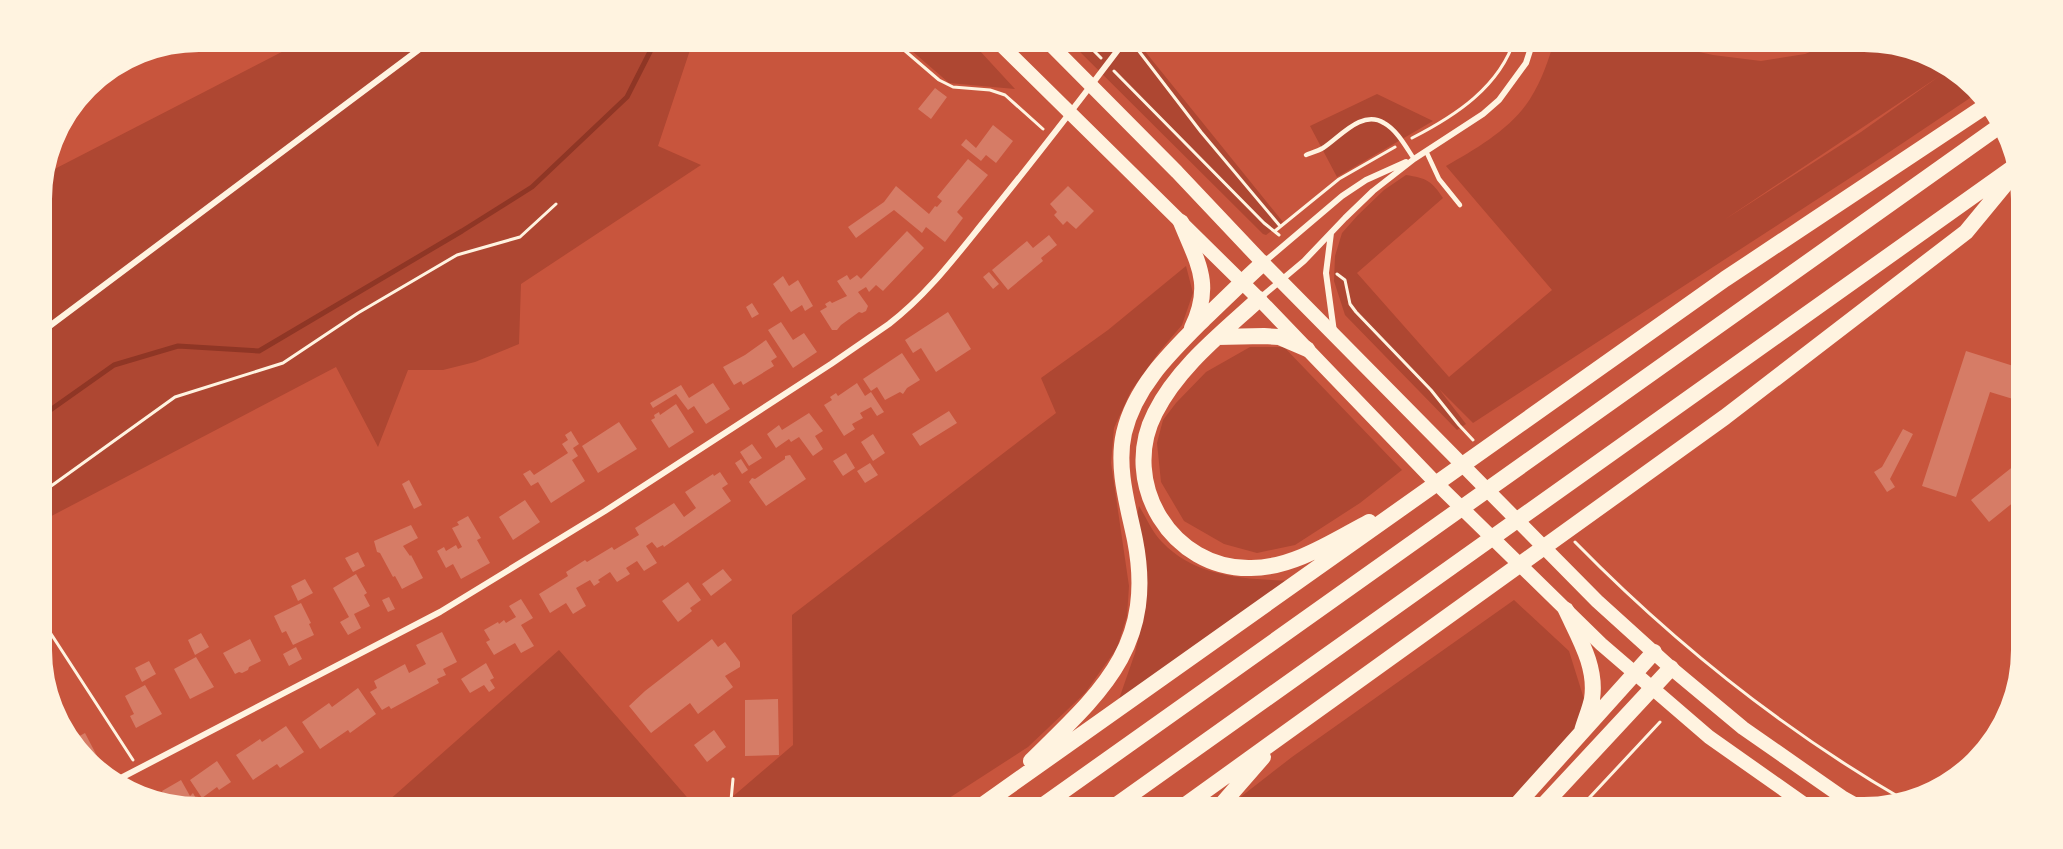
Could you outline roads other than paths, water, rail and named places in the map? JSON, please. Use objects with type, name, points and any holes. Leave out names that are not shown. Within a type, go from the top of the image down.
[{"type":"highway","points":[[989,801],[1725,279],[1984,107]]},
{"type":"highway","points":[[1049,801],[1997,128]]},
{"type":"highway","points":[[1122,801],[2012,170]]},
{"type":"highway","points":[[1191,801],[1725,417],[1966,232],[2013,173]]},
{"type":"highway","points":[[1181,222],[1202,274],[1204,290],[1197,317],[1189,334]]},
{"type":"highway","points":[[997,796],[1092,701],[1112,674],[1132,634],[1139,586],[1137,550],[1125,492],[1122,460],[1124,434],[1145,384],[1170,353],[1263,263]]},
{"type":"highway","points":[[1259,299],[1217,337],[1171,388],[1154,414],[1147,438],[1144,463],[1147,489],[1158,516],[1173,536],[1191,552],[1230,567],[1251,568],[1278,564],[1304,555],[1394,512]]},
{"type":"highway","points":[[1217,337],[1279,337],[1307,350]]},
{"type":"highway","points":[[1566,610],[1593,675],[1592,699],[1580,737]]},
{"type":"highway","points":[[1520,801],[1654,652]]},
{"type":"highway","points":[[1547,801],[1671,668]]},
{"type":"highway","points":[[1224,801],[1280,738]]},
{"type":"main road","points":[[1004,48],[1259,299],[1433,480],[1634,675],[1741,761],[1799,801]]},
{"type":"main road","points":[[1055,48],[1263,263],[1597,601],[1671,668],[1743,728],[1849,801]]},
{"type":"street","points":[[48,327],[421,48]]},
{"type":"street","points":[[120,779],[440,612],[605,511],[831,364],[898,317],[945,270],[1123,48]]},
{"type":"street","points":[[1263,263],[1342,196],[1366,180],[1414,159],[1483,114],[1499,100],[1526,63],[1531,48]]},
{"type":"street","points":[[1259,299],[1304,261],[1373,191],[1414,159]]},
{"type":"street","points":[[1331,233],[1326,273],[1335,335]]},
{"type":"lane","points":[[1305,155],[1322,149],[1365,119],[1384,123],[1395,132],[1414,159]]},
{"type":"lane","points":[[1426,152],[1439,179],[1460,205]]},
{"type":"waterway","points":[[48,412],[114,365],[178,346],[259,351],[462,231],[532,187],[627,97],[652,48]]}]
